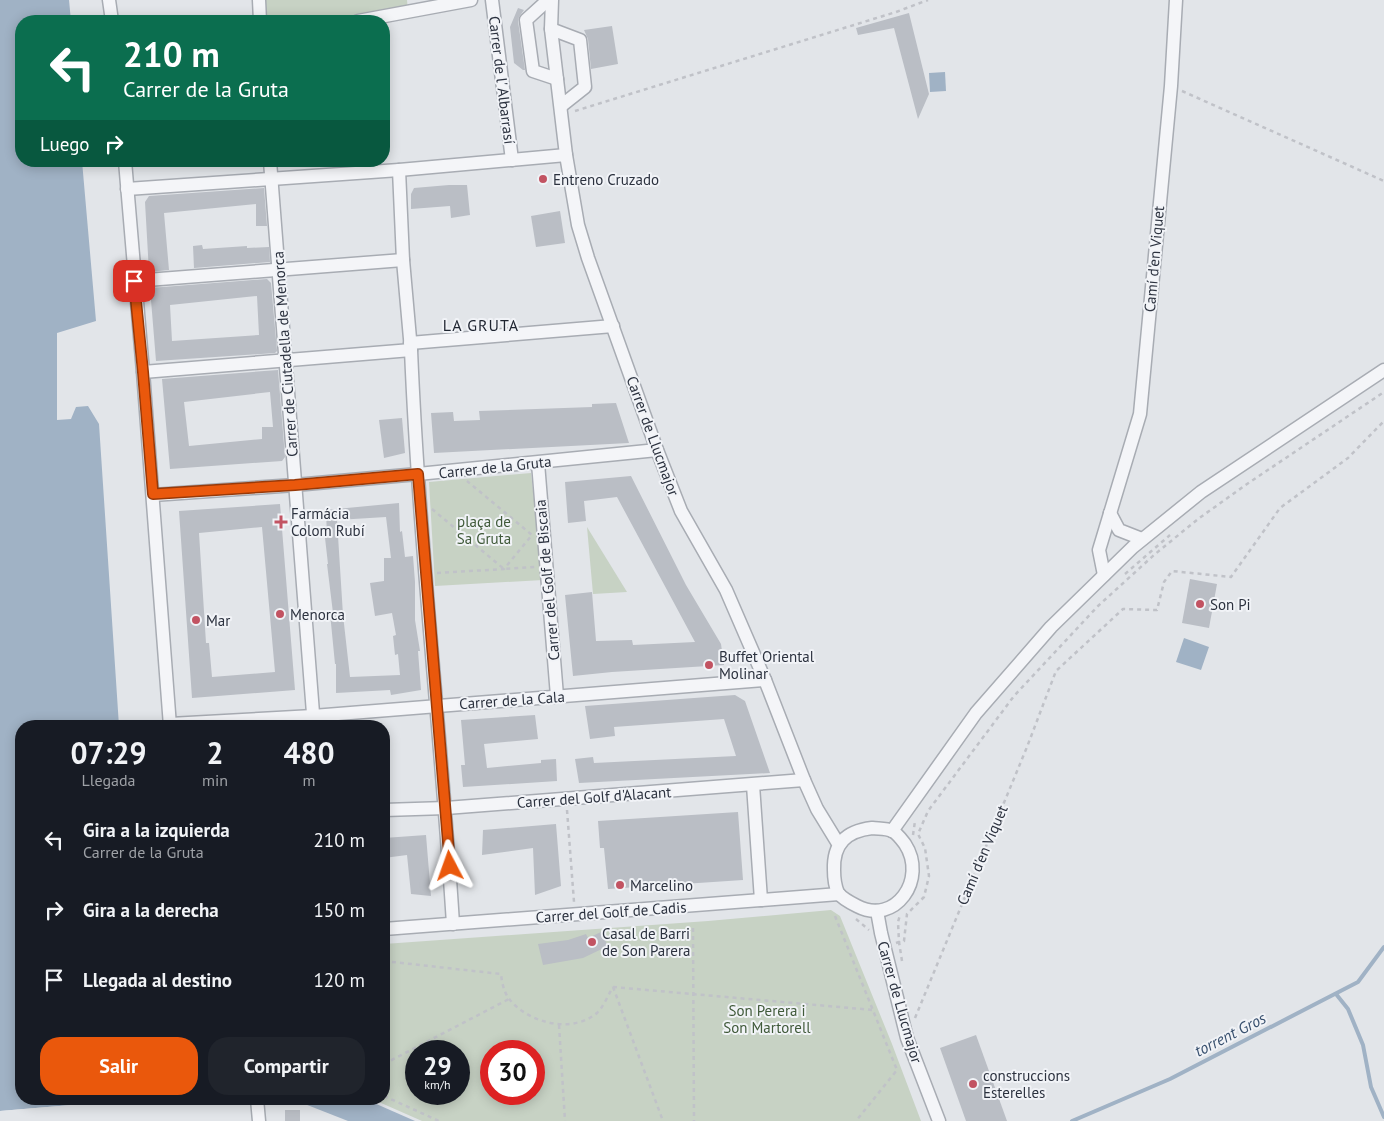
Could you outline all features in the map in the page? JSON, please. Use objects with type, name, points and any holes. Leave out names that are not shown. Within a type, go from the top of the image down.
[{"type":"street","points":[[110,0],[111,15]]},
{"type":"street","points":[[259,0],[260,15]]},
{"type":"street","points":[[390,15],[471,0]]},
{"type":"street","name":"Carrer de l' Albarrasí","points":[[492,0],[512,160]]},
{"type":"street","points":[[548,0],[526,20],[532,71],[557,78]]},
{"type":"street","name":"Carrer de Llucmajor","points":[[552,0],[552,29],[557,78],[566,155],[578,225],[612,326],[681,511],[726,590],[765,680],[804,780],[817,809],[839,845]]},
{"type":"street","name":"Camí d'en Viquet","points":[[1104,574],[1099,550],[1140,414],[1171,86],[1176,0]]},
{"type":"street","points":[[552,29],[580,40],[585,87],[561,111]]},
{"type":"street","points":[[127,189],[398,170],[566,155]]},
{"type":"street","points":[[125,167],[170,720]]},
{"type":"street","name":"Carrer de Ciutadella de Menorca","points":[[270,167],[313,720]]},
{"type":"street","points":[[398,170],[407,348],[446,808],[453,924]]},
{"type":"street","points":[[134,281],[403,260]]},
{"type":"street","points":[[143,372],[285,360],[612,326]]},
{"type":"street","points":[[892,831],[976,713],[1051,627],[1104,574],[1142,539],[1201,492],[1384,370]]},
{"type":"street","name":"Carrer de la Gruta","points":[[153,494],[295,485],[657,450]]},
{"type":"street","name":"Carrer del Golf de Biscaia","points":[[538,463],[557,696]]},
{"type":"street","points":[[1110,513],[1119,530],[1142,539]]},
{"type":"street","name":"Carrer de la Cala","points":[[321,720],[437,705],[765,680]]},
{"type":"street","name":"Carrer del Golf d'Alacant","points":[[390,810],[446,808],[804,780]]},
{"type":"street","points":[[754,785],[761,900]]},
{"type":"street","points":[[872,828],[892,831],[901,839],[910,852],[914,868],[911,882],[906,894],[889,908],[877,911],[860,908],[839,894],[834,881],[834,857],[839,845],[847,836],[858,830],[872,828]]},
{"type":"street","name":"Carrer del Golf de Cadis","points":[[390,929],[839,894]]},
{"type":"street","name":"Carrer de Llucmajor","points":[[877,911],[907,1038],[938,1121]]},
{"type":"street","points":[[258,1105],[259,1121]]},
{"type":"path","points":[[561,111],[887,14],[928,0]]},
{"type":"path","points":[[1171,86],[1384,181]]},
{"type":"path","points":[[884,945],[904,941],[908,914],[924,897],[929,876],[925,848],[918,834],[928,811],[1014,696],[1098,606],[1161,549],[1198,519],[1247,484],[1384,392]]},
{"type":"path","name":"Camí d'en Viquet","points":[[911,1014],[914,1021],[1027,747],[1056,671],[1123,609],[1157,610],[1164,582],[1172,571],[1232,577],[1280,508],[1348,458],[1384,421]]},
{"type":"path","points":[[454,471],[532,535],[504,568]]},
{"type":"path","points":[[420,499],[504,568]]},
{"type":"path","points":[[1121,577],[1171,534]]},
{"type":"path","points":[[426,574],[546,566]]},
{"type":"path","points":[[566,799],[575,914]]},
{"type":"path","points":[[912,838],[916,820]]},
{"type":"path","points":[[901,912],[898,922],[903,970]]},
{"type":"path","points":[[835,916],[897,1070],[856,1121]]},
{"type":"path","points":[[694,928],[694,1121]]},
{"type":"path","points":[[390,962],[501,974],[503,986],[509,999],[528,1015],[559,1024],[572,1024],[588,1019],[603,1005],[613,986]]},
{"type":"path","points":[[613,986],[873,1010]]},
{"type":"path","points":[[613,986],[663,1121]]},
{"type":"path","points":[[390,1061],[509,999]]},
{"type":"path","points":[[559,1024],[564,1121]]},
{"type":"path","points":[[390,1099],[439,1121]]},
{"type":"green space","points":[[259,0],[407,0],[408,12],[390,15],[260,15]]},
{"type":"green space","name":"plaça de Sa Gruta","points":[[531,473],[543,580],[435,586],[429,482]]},
{"type":"green space","points":[[587,527],[627,592],[593,594]]},
{"type":"green space","name":"Son Perera i Son Martorell","points":[[831,910],[840,916],[921,1121],[422,1121],[386,1105],[390,1105],[390,944],[708,921]]},
{"type":"water","points":[[0,0],[69,0],[70,15],[15,15],[15,167],[83,167],[96,321],[57,333],[57,420],[71,419],[76,407],[88,406],[99,424],[119,720],[15,720],[15,1105],[71,1105],[0,1111]]},
{"type":"water","points":[[945,72],[946,91],[930,92],[929,73]]},
{"type":"water","points":[[1184,638],[1209,647],[1201,670],[1176,662]]},
{"type":"water","points":[[307,1105],[379,1105],[415,1121],[348,1121]]},
{"type":"pier","points":[[72,1105],[95,1105],[0,1113],[0,1111]]},
{"type":"building","points":[[518,8],[524,10],[518,21],[525,70],[514,63],[510,27]]},
{"type":"building","points":[[909,13],[929,94],[918,119],[894,28],[858,35],[856,28]]},
{"type":"building","points":[[612,26],[618,64],[591,69],[588,39],[584,30]]},
{"type":"building","points":[[467,185],[470,215],[451,218],[450,206],[411,209],[411,194],[414,188]]},
{"type":"building","points":[[264,188],[267,226],[256,226],[256,204],[164,213],[169,270],[149,272],[145,202],[149,196]]},
{"type":"building","points":[[560,211],[565,243],[536,247],[531,216]]},
{"type":"building","points":[[202,245],[203,249],[247,246],[247,248],[269,247],[270,262],[194,268],[193,246]]},
{"type":"building","points":[[267,279],[271,283],[277,351],[275,353],[156,361],[150,288]],"holes":[[[257,296],[259,335],[172,341],[170,305]]]},
{"type":"building","points":[[278,370],[285,457],[282,461],[170,469],[162,379]],"holes":[[[270,392],[273,427],[262,427],[262,439],[189,446],[184,402]]]},
{"type":"building","points":[[616,403],[629,443],[434,453],[431,413],[453,412],[454,421],[480,420],[479,411],[592,407],[592,404]]},
{"type":"building","points":[[402,418],[405,453],[384,458],[379,420]]},
{"type":"building","points":[[631,476],[686,585],[721,644],[724,665],[573,676],[565,595],[592,592],[596,641],[632,640],[633,645],[695,642],[617,497],[584,501],[586,521],[568,523],[565,482]]},
{"type":"building","points":[[399,503],[400,532],[402,531],[405,557],[413,556],[415,620],[420,651],[418,651],[421,690],[391,695],[390,690],[336,693],[336,664],[330,613],[333,613],[325,538],[327,538],[326,510]],"holes":[[[386,517],[391,558],[384,558],[384,581],[370,583],[375,616],[392,613],[396,635],[393,636],[395,655],[398,654],[400,675],[350,677],[343,615],[337,520]]]},
{"type":"building","points":[[280,504],[295,690],[192,698],[179,511]],"holes":[[[262,527],[275,672],[212,677],[209,643],[206,643],[199,533]]]},
{"type":"building","name":"Son Pi","points":[[1190,579],[1217,584],[1209,628],[1182,623]]},
{"type":"building","points":[[735,695],[745,701],[770,773],[579,783],[575,759],[593,757],[594,763],[736,756],[724,719],[614,727],[615,736],[590,739],[585,706]]},
{"type":"building","points":[[535,715],[538,739],[484,744],[487,768],[541,763],[541,760],[556,759],[557,781],[463,787],[461,765],[465,765],[461,720]]},
{"type":"building","points":[[738,812],[743,880],[608,889],[604,848],[600,848],[598,821]]},
{"type":"building","points":[[556,824],[561,886],[535,895],[533,848],[482,855],[483,830]]},
{"type":"building","points":[[426,835],[431,896],[411,894],[407,855],[390,857],[390,838]]},
{"type":"building","points":[[601,932],[608,946],[583,958],[543,965],[538,944],[568,940],[586,934],[588,938]]},
{"type":"building","name":"construccions Esterelles","points":[[976,1035],[1007,1121],[966,1121],[940,1048]]},
{"type":"building","points":[[285,1110],[300,1110],[300,1121],[285,1121]]},
{"type":"waterway","name":"torrent Gros","points":[[1072,1121],[1170,1079],[1358,982],[1384,947]]},
{"type":"waterway","points":[[1336,994],[1348,1009],[1363,1045],[1371,1087],[1384,1117]]},
{"type":"place","name":"Entreno Cruzado","points":[[543,179]]},
{"type":"place","name":"Farmácia Colom Rubí","points":[[281,522]]},
{"type":"place","name":"Son Pi","points":[[1200,604]]},
{"type":"place","name":"Menorca","points":[[280,614]]},
{"type":"place","name":"Mar","points":[[196,620]]},
{"type":"place","name":"Buffet Oriental Molinar","points":[[709,665]]},
{"type":"place","name":"Marcelino","points":[[620,885]]},
{"type":"place","name":"Casal de Barri de Son Parera","points":[[592,942]]},
{"type":"place","name":"construccions Esterelles","points":[[973,1084]]},
{"type":"district","name":"LA GRUTA","points":[[481,325]]},
{"type":"route","points":[[134,281],[153,494],[295,485],[418,474],[450,866]]}]
